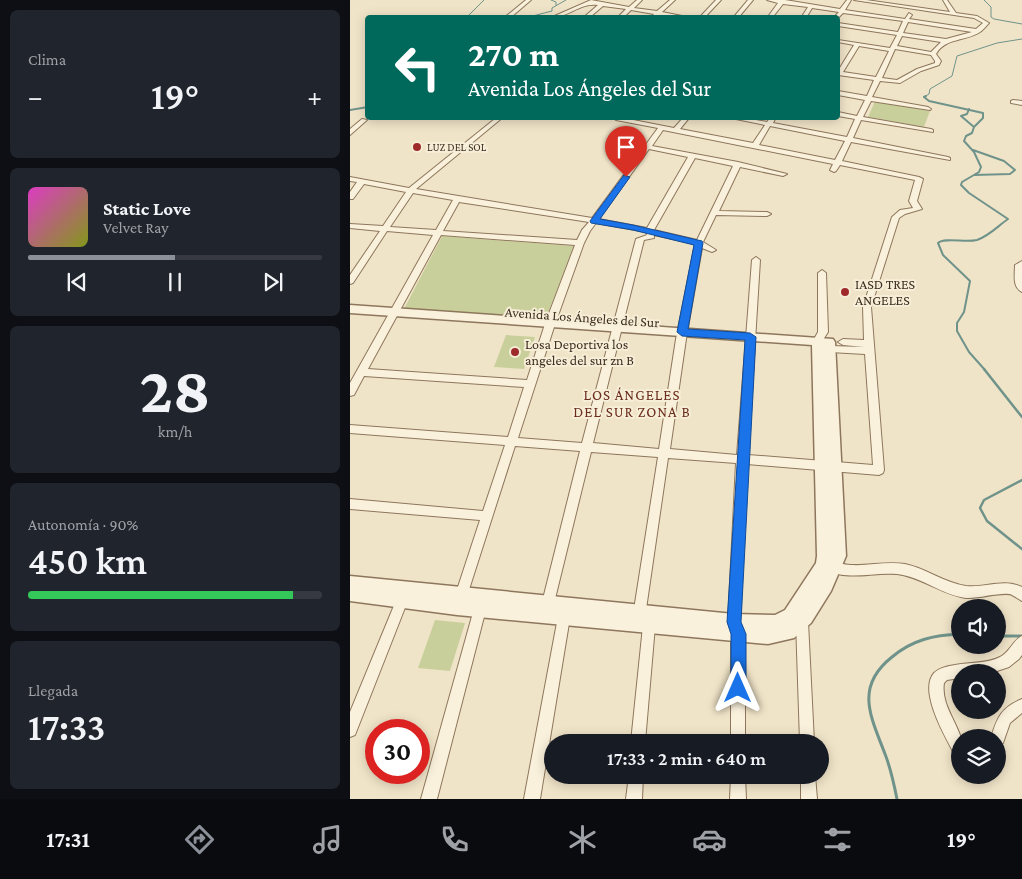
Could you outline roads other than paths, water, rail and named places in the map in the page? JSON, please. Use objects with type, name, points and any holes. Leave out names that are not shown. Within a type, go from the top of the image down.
[{"type":"street","points":[[510,15],[529,0]]},
{"type":"street","points":[[622,15],[640,0]]},
{"type":"street","points":[[659,13],[673,0]]},
{"type":"street","points":[[695,15],[711,0]]},
{"type":"street","points":[[704,15],[719,0]]},
{"type":"street","points":[[738,15],[751,0]]},
{"type":"street","points":[[770,0],[978,31]]},
{"type":"street","points":[[839,15],[849,0]]},
{"type":"street","points":[[840,24],[946,40],[969,36],[985,25],[986,21],[975,17],[877,1],[856,0]]},
{"type":"street","points":[[895,0],[900,6]]},
{"type":"street","points":[[944,0],[954,14]]},
{"type":"street","points":[[559,15],[593,1],[672,15]]},
{"type":"street","points":[[771,15],[782,1]]},
{"type":"street","points":[[589,15],[602,4]]},
{"type":"street","points":[[805,15],[811,6]]},
{"type":"street","points":[[836,167],[912,8]]},
{"type":"street","points":[[933,54],[938,45],[946,40]]},
{"type":"street","points":[[840,41],[933,54],[938,61],[937,64],[917,71],[898,82],[840,73]]},
{"type":"street","points":[[840,71],[857,44]]},
{"type":"street","points":[[840,92],[928,109]]},
{"type":"street","points":[[1013,102],[1022,104]]},
{"type":"street","points":[[840,114],[931,130]]},
{"type":"street","points":[[350,125],[365,118]]},
{"type":"street","points":[[350,133],[365,119]]},
{"type":"street","points":[[350,281],[411,190],[497,120]]},
{"type":"street","points":[[350,429],[879,470],[867,307],[896,217],[903,212],[918,209],[913,201],[919,178],[836,167],[755,145],[626,120]]},
{"type":"street","points":[[676,129],[684,120]]},
{"type":"street","points":[[755,145],[771,121],[948,158]]},
{"type":"street","points":[[459,601],[549,327],[580,243],[586,230],[662,127]]},
{"type":"street","points":[[648,147],[782,174]]},
{"type":"street","points":[[546,610],[615,331],[640,239],[651,236],[649,231],[693,155]]},
{"type":"street","points":[[638,734],[642,621],[682,336],[699,243],[738,164]]},
{"type":"street","points":[[350,179],[649,231],[699,243],[712,250]]},
{"type":"street","points":[[350,197],[362,181]]},
{"type":"street","points":[[350,392],[457,199]]},
{"type":"street","points":[[714,213],[767,214]]},
{"type":"street","points":[[350,226],[440,231],[580,243]]},
{"type":"street","points":[[738,734],[736,628],[742,460],[756,260]]},
{"type":"street","points":[[1022,264],[1019,265],[1019,285],[1022,289]]},
{"type":"street","points":[[736,628],[784,620],[838,556],[828,466],[822,273]]},
{"type":"street","points":[[350,309],[392,315]]},
{"type":"street","name":"Avenida Los Ángeles del Sur","points":[[350,315],[392,315],[682,336],[824,342],[869,347]]},
{"type":"street","points":[[362,372],[531,384]]},
{"type":"street","points":[[350,504],[487,516]]},
{"type":"street","points":[[829,566],[852,571],[893,568],[908,570],[946,588],[960,592],[1012,588],[1022,595]]},
{"type":"street","points":[[459,601],[480,609],[546,610],[564,618],[642,621],[736,628],[780,635],[788,633],[802,622],[829,566]]},
{"type":"street","points":[[350,583],[404,595]]},
{"type":"street","points":[[350,594],[404,595],[642,621]]},
{"type":"street","points":[[350,730],[404,595]]},
{"type":"street","points":[[429,799],[480,609]]},
{"type":"street","points":[[532,799],[564,618]]},
{"type":"street","points":[[802,622],[807,734]]},
{"type":"street","points":[[951,731],[936,688],[937,680],[940,676],[947,673],[984,669],[1006,661],[1019,652],[1022,643]]},
{"type":"street","points":[[1001,729],[1005,717],[1012,710],[1022,706]]},
{"type":"street","points":[[634,799],[635,784]]},
{"type":"street","points":[[738,784],[738,799]]},
{"type":"street","points":[[808,784],[809,799]]},
{"type":"waterway","points":[[469,15],[484,0]]},
{"type":"waterway","points":[[551,0],[556,2],[556,5]]},
{"type":"waterway","points":[[537,15],[552,11],[552,8],[566,0]]},
{"type":"waterway","points":[[984,0],[991,7],[991,17],[994,19],[1022,24]]},
{"type":"waterway","points":[[924,97],[929,94],[930,89],[952,76],[957,56],[997,43],[1022,39]]},
{"type":"waterway","points":[[924,97],[929,101],[969,110]]},
{"type":"waterway","points":[[350,110],[365,108]]},
{"type":"waterway","points":[[969,110],[983,113],[983,118],[974,127]]},
{"type":"waterway","points":[[969,110],[967,114],[961,116],[974,127]]},
{"type":"waterway","points":[[974,127],[972,133],[966,136],[964,141],[974,152],[981,167],[979,172],[962,182],[961,185],[969,193],[1008,219],[977,240],[946,240],[938,243],[943,255],[970,281],[964,312],[957,323],[957,331],[969,352],[985,370]]},
{"type":"waterway","points":[[973,150],[1004,161],[1015,170],[1010,174],[974,175]]},
{"type":"waterway","points":[[984,369],[1022,417]]},
{"type":"waterway","points":[[1022,480],[984,500],[980,508],[987,521],[1022,549]]},
{"type":"waterway","points":[[897,799],[889,765],[871,715],[869,691],[880,668],[907,646],[932,637],[951,635]]},
{"type":"waterway","points":[[1006,636],[1022,636]]},
{"type":"place","name":"LUZ DEL SOL","points":[[417,147]]},
{"type":"place","name":"IASD TRES ANGELES","points":[[845,292]]},
{"type":"place","name":"Losa Deportiva los angeles del sur zn B","points":[[515,352]]},
{"type":"district","name":"LOS ÁNGELES DEL SUR ZONA B","points":[[632,404]]}]
